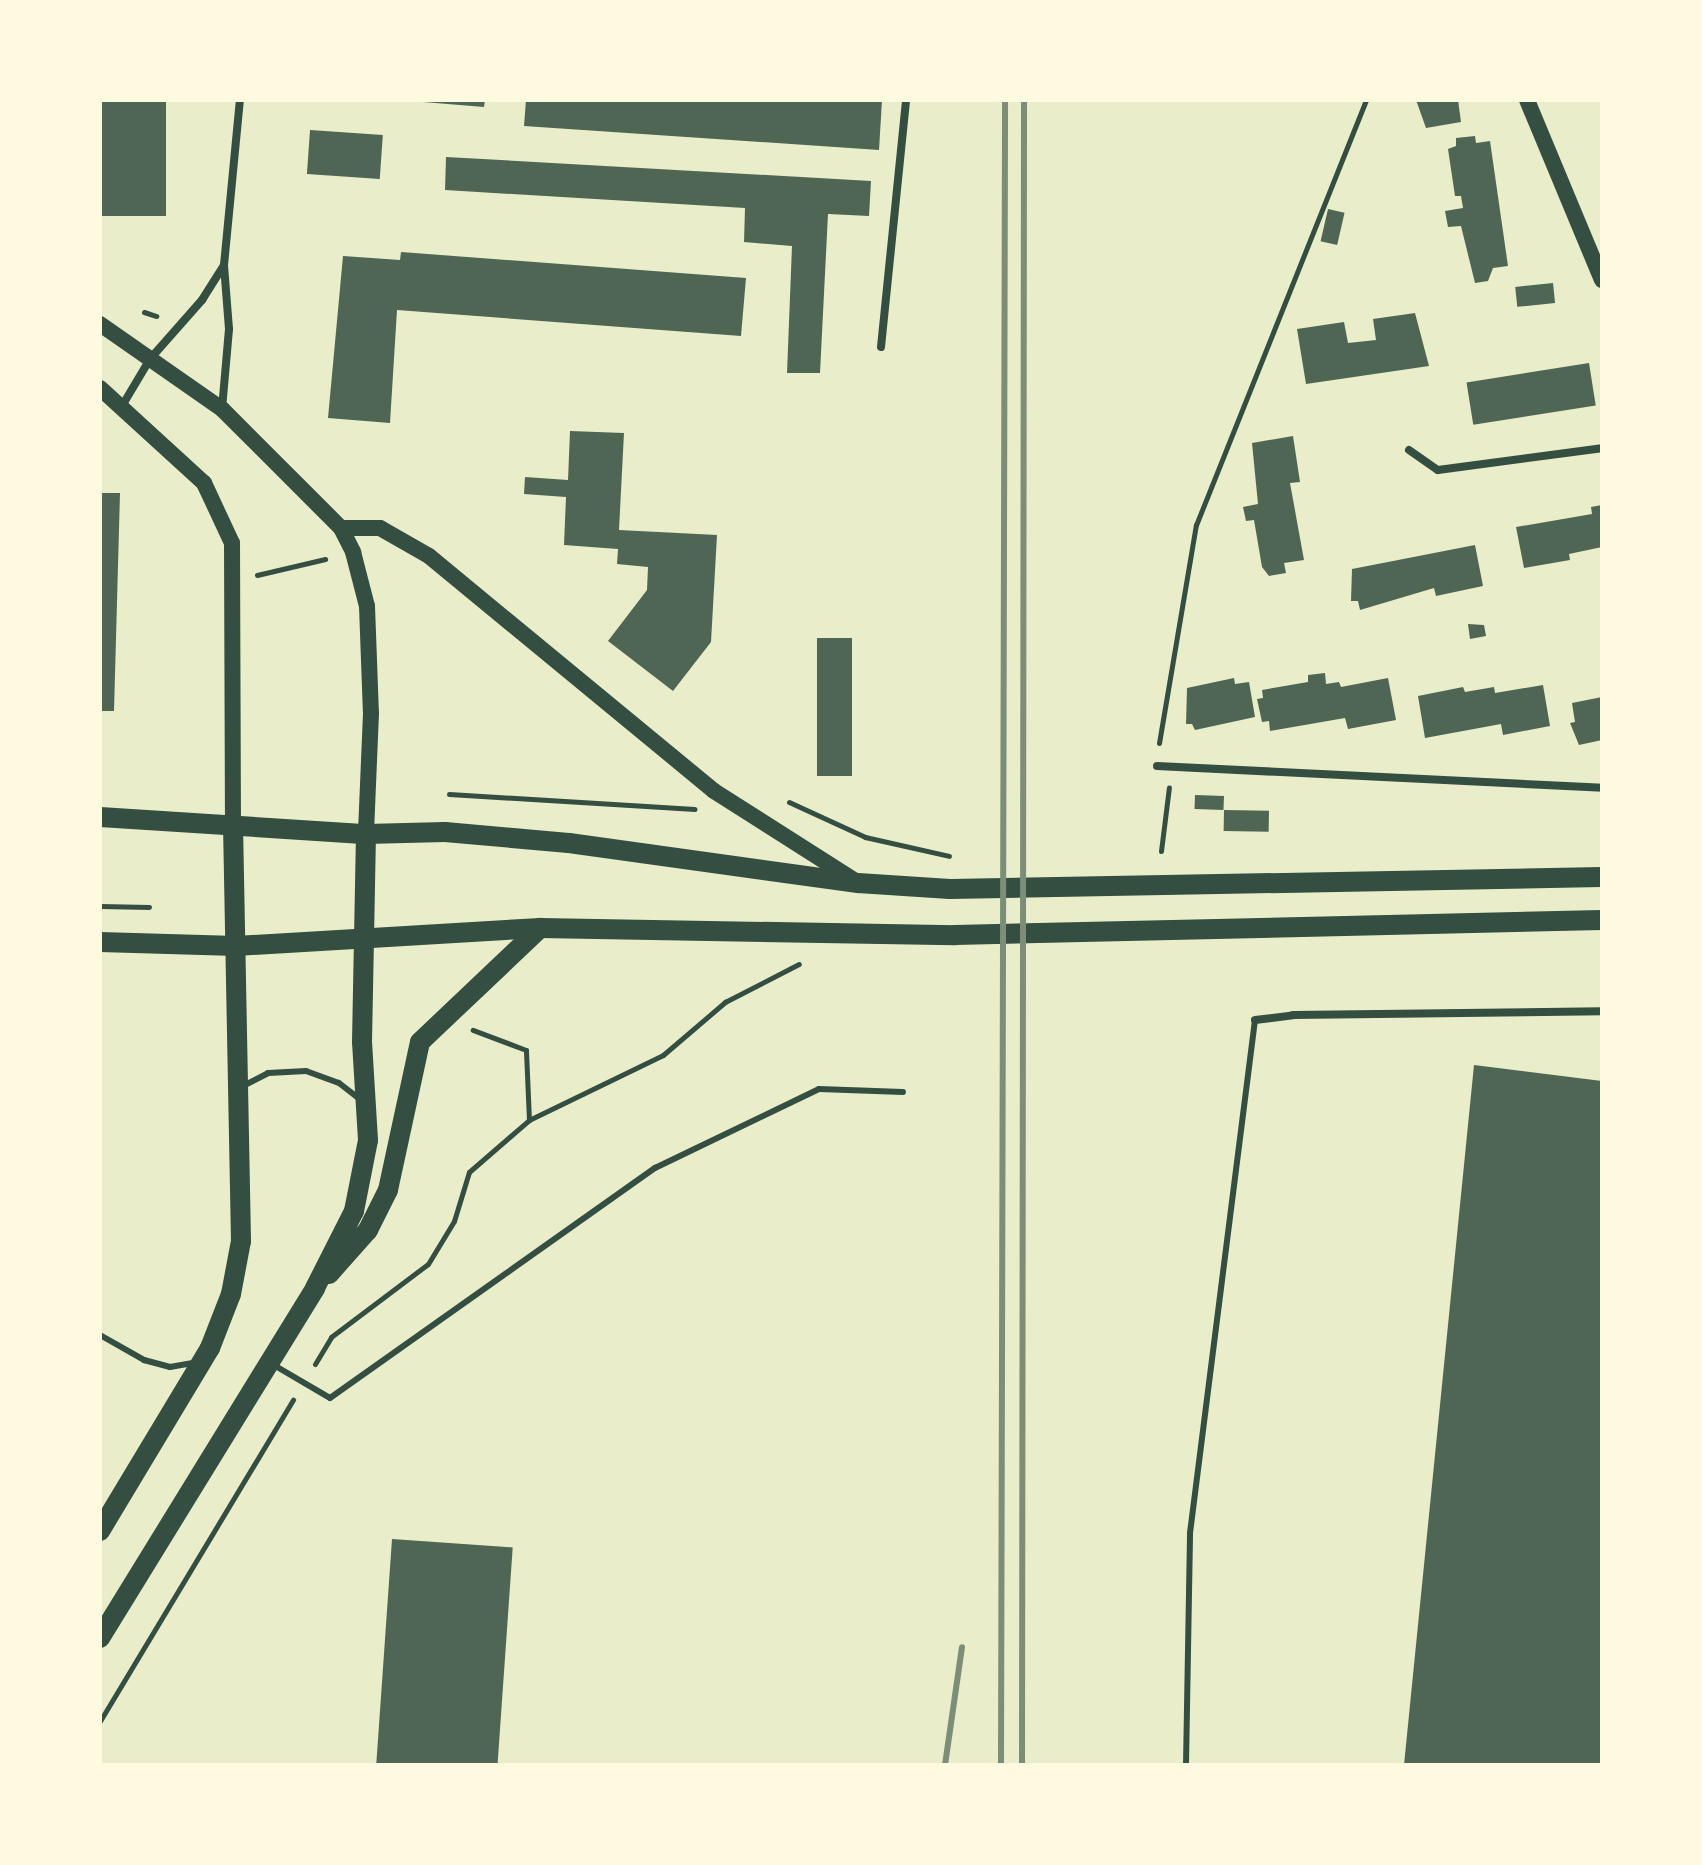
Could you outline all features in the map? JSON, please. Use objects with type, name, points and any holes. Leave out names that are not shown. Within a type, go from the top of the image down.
[{"type":"main road","points":[[1527,100],[1597,256],[1602,280]]},
{"type":"main road","points":[[100,324],[222,409],[341,528],[353,552],[367,606],[371,713],[362,1042],[368,1104],[365,1173],[358,1198],[315,1288],[100,1638]]},
{"type":"main road","points":[[100,388],[204,483],[232,543],[233,825],[241,1241],[231,1294],[203,1359],[106,1506],[100,1531]]},
{"type":"main road","points":[[341,528],[380,528],[429,556],[714,791],[858,883]]},
{"type":"main road","points":[[100,817],[366,834],[445,832],[569,843],[858,883],[950,889],[1602,877]]},
{"type":"main road","points":[[100,942],[236,946],[540,928],[955,935],[1602,920]]},
{"type":"main road","points":[[315,1288],[368,1230],[388,1190],[412,1065],[420,1042],[540,928]]},
{"type":"street","points":[[222,409],[229,329],[224,265],[240,100]]},
{"type":"street","points":[[881,347],[906,100]]},
{"type":"street","points":[[122,406],[150,359],[202,300],[224,265]]},
{"type":"street","points":[[1409,450],[1438,470],[1602,448]]},
{"type":"street","points":[[1157,766],[1602,788]]},
{"type":"street","points":[[1255,1020],[1293,1015],[1602,1011]]},
{"type":"lane","points":[[1186,1765],[1190,1533],[1255,1020]]},
{"type":"lane","points":[[237,1089],[268,1073],[306,1071],[339,1083],[368,1104]]},
{"type":"lane","points":[[269,1362],[330,1398],[655,1168],[775,1105],[819,1089],[903,1092]]},
{"type":"lane","points":[[100,1335],[163,1366],[203,1359]]},
{"type":"path","points":[[1157,766],[1164,696],[1196,525],[1366,100]]},
{"type":"path","points":[[234,581],[353,552]]},
{"type":"path","points":[[1161,851],[1171,766]]},
{"type":"path","points":[[100,906],[149,907]]},
{"type":"path","points":[[100,1721],[331,1337],[428,1264],[454,1221],[469,1172],[529,1120],[639,1069],[758,981],[811,962]]},
{"type":"path","points":[[436,1024],[504,1038],[526,1050],[529,1120]]},
{"type":"building","points":[[100,100],[166,100],[166,216],[100,216]]},
{"type":"building","points":[[399,100],[485,100],[484,107]]},
{"type":"building","points":[[526,100],[882,100],[879,150],[524,126]]},
{"type":"building","points":[[1416,100],[1458,100],[1461,122],[1426,128]]},
{"type":"building","points":[[310,130],[383,135],[380,179],[307,174]]},
{"type":"building","points":[[1475,136],[1476,143],[1490,141],[1508,266],[1493,268],[1488,281],[1475,283],[1461,226],[1448,227],[1445,211],[1463,208],[1461,196],[1455,196],[1448,149],[1456,146],[1456,138]]},
{"type":"building","points":[[446,157],[871,181],[869,216],[828,214],[820,373],[787,373],[792,246],[744,242],[745,208],[445,190]]},
{"type":"building","points":[[1328,209],[1345,213],[1337,245],[1321,241]]},
{"type":"building","points":[[401,252],[746,278],[741,336],[397,310],[390,423],[328,418],[343,256],[400,260]]},
{"type":"building","points":[[1553,283],[1555,303],[1517,307],[1515,287]]},
{"type":"building","points":[[1415,313],[1429,366],[1306,384],[1297,329],[1344,322],[1348,343],[1376,340],[1373,319]]},
{"type":"building","points":[[1589,363],[1596,405],[1473,425],[1467,382]]},
{"type":"building","points":[[570,431],[624,433],[619,530],[717,535],[711,642],[673,691],[608,641],[647,590],[648,567],[617,564],[618,549],[564,545],[566,497],[524,494],[525,477],[568,480]]},
{"type":"building","points":[[1293,436],[1300,482],[1290,483],[1304,560],[1284,563],[1286,573],[1269,576],[1262,567],[1254,520],[1246,521],[1243,507],[1258,504],[1252,443]]},
{"type":"building","points":[[100,493],[120,493],[114,711],[100,711]]},
{"type":"building","points":[[1602,505],[1602,547],[1569,554],[1570,560],[1524,568],[1516,527],[1592,514],[1591,507]]},
{"type":"building","points":[[1475,545],[1483,586],[1436,596],[1434,588],[1360,610],[1358,601],[1351,601],[1352,569]]},
{"type":"building","points":[[1468,624],[1484,625],[1486,636],[1470,639]]},
{"type":"building","points":[[817,638],[852,638],[852,776],[817,776]]},
{"type":"building","points":[[1325,673],[1326,684],[1339,682],[1341,687],[1388,678],[1396,720],[1348,729],[1345,718],[1270,731],[1269,721],[1262,722],[1257,699],[1263,698],[1262,690],[1308,682],[1308,675]]},
{"type":"building","points":[[1234,678],[1235,684],[1249,682],[1255,717],[1195,730],[1192,724],[1186,724],[1187,688]]},
{"type":"building","points":[[1543,685],[1550,726],[1503,735],[1501,724],[1425,738],[1418,696],[1463,687],[1465,692],[1494,687],[1495,693]]},
{"type":"building","points":[[1602,697],[1602,740],[1579,745],[1570,723],[1575,722],[1572,703]]},
{"type":"building","points":[[1195,795],[1224,796],[1223,810],[1195,809]]},
{"type":"building","points":[[1224,810],[1269,811],[1269,832],[1224,831]]},
{"type":"building","points":[[1474,1065],[1602,1081],[1602,1765],[1404,1765]]},
{"type":"building","points":[[392,1539],[513,1547],[497,1765],[376,1764]]},
{"type":"railway","points":[[1001,1765],[1005,100]]},
{"type":"railway","points":[[1022,1765],[1024,100]]},
{"type":"railway","points":[[945,1765],[962,1647]]}]
